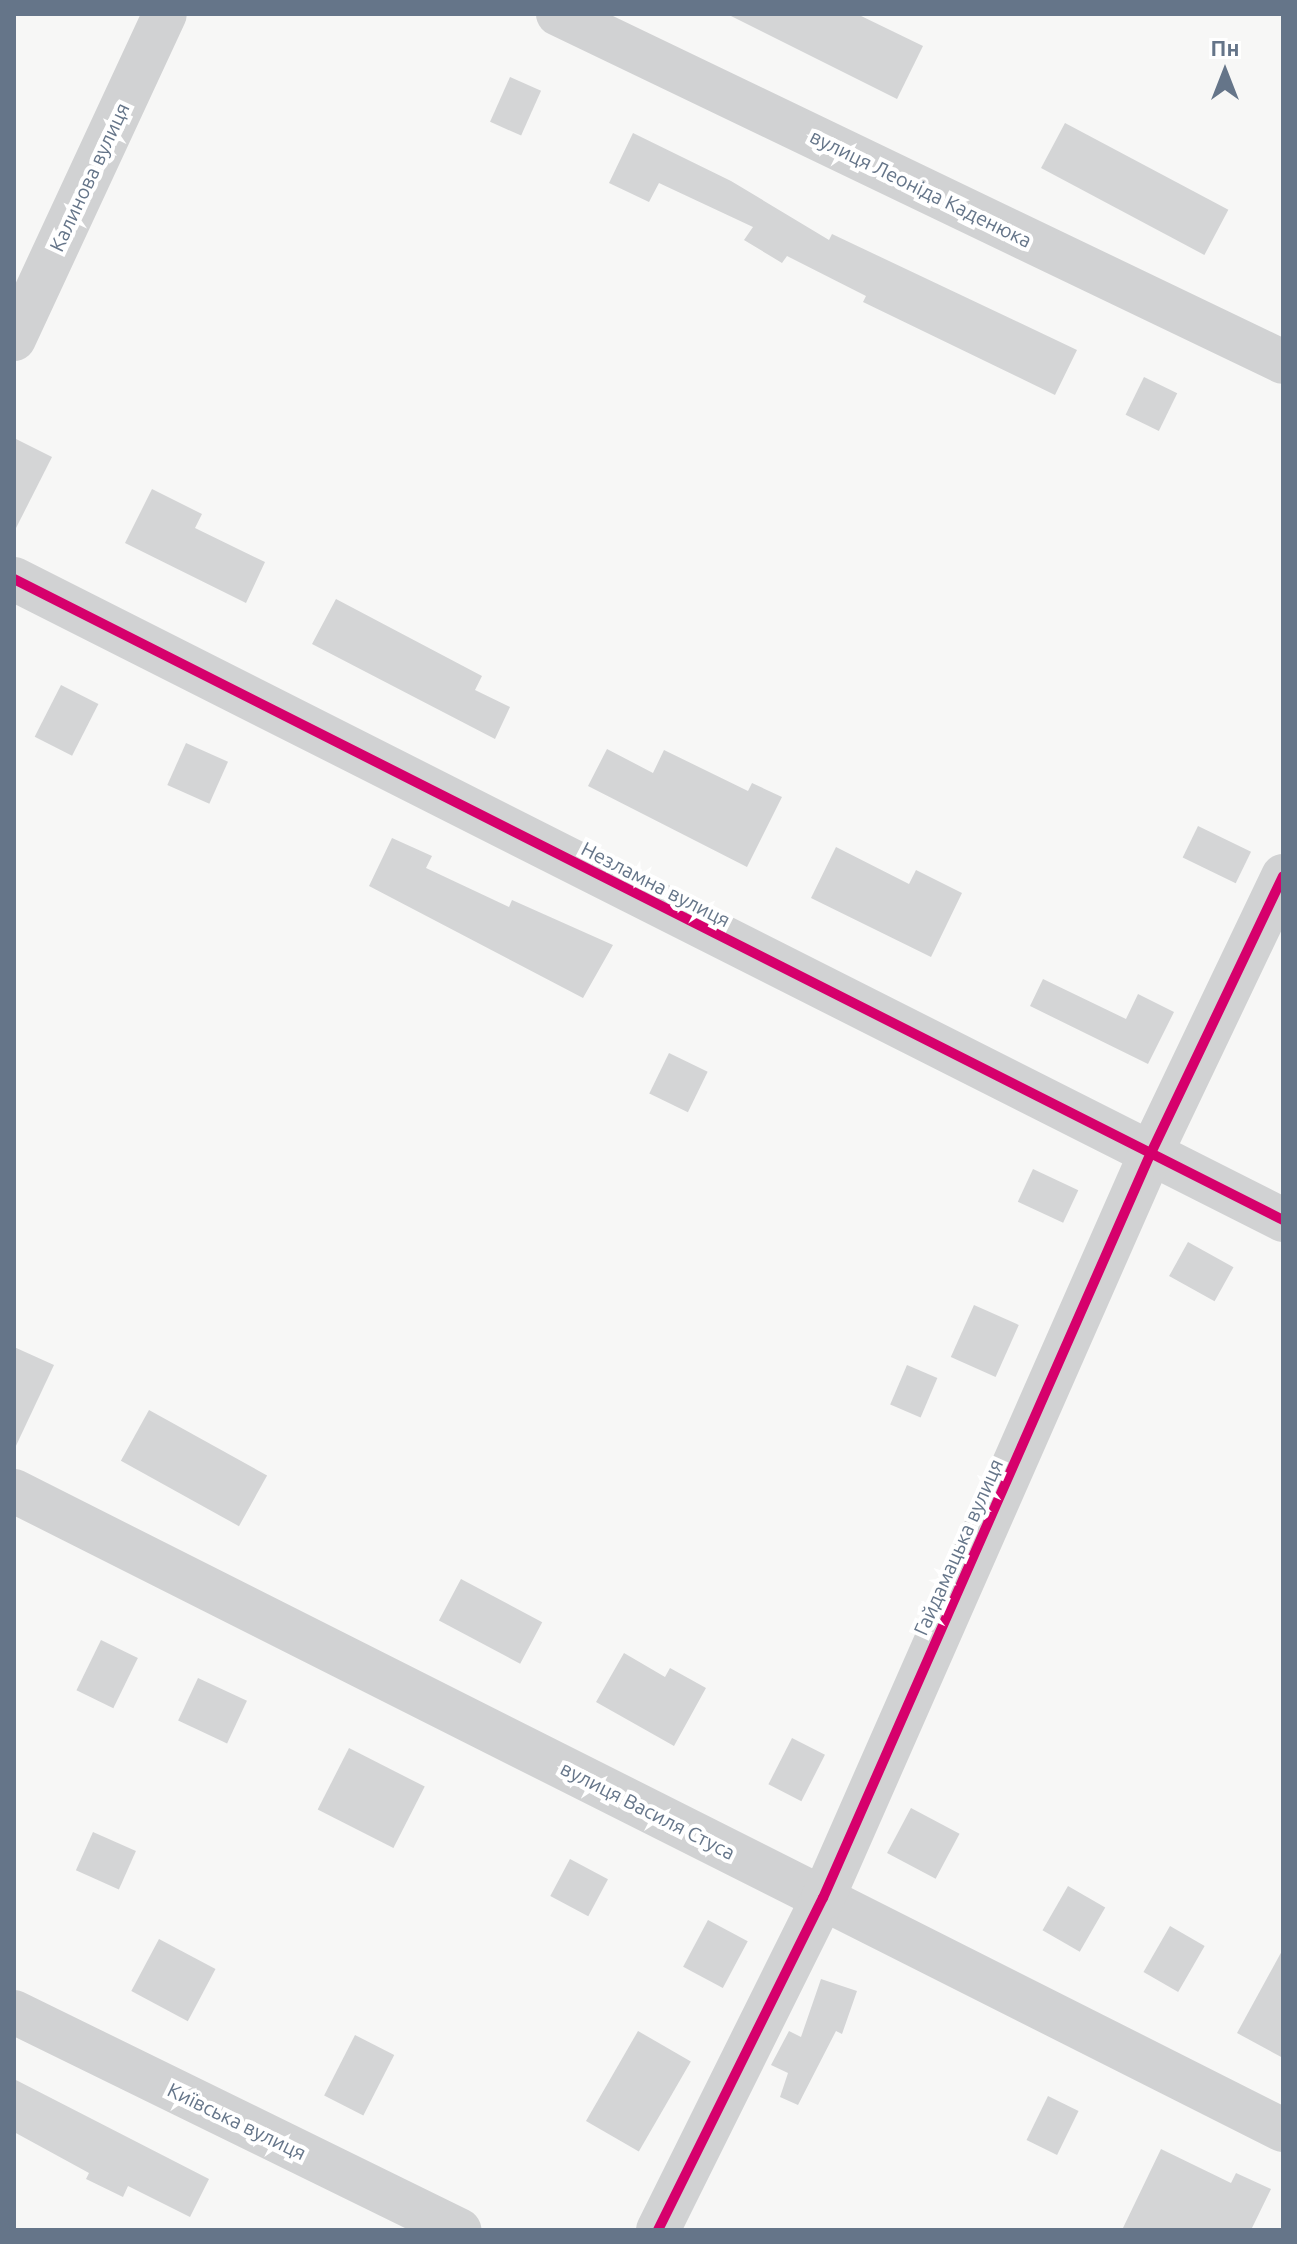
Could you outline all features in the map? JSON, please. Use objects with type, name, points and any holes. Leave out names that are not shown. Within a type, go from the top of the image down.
[{"type":"street","name":"Калинова вулиця","points":[[14,339],[165,14]]},
{"type":"street","name":"вулиця Леоніда Каденюка","points":[[558,14],[1283,362]]},
{"type":"street","name":"Незламна вулиця","points":[[14,579],[1283,1220]]},
{"type":"street","name":"Гайдамацька вулиця","points":[[658,2230],[823,1898],[1150,1155],[1283,876]]},
{"type":"street","name":"вулиця Василя Стуса","points":[[14,1491],[1283,2130]]},
{"type":"street","name":"Київська вулиця","points":[[14,2012],[459,2230]]},
{"type":"building","points":[[727,14],[857,14],[923,46],[897,99]]},
{"type":"building","points":[[510,77],[541,91],[521,136],[490,122]]},
{"type":"building","points":[[1065,123],[1228,210],[1204,255],[1041,168]]},
{"type":"building","points":[[633,133],[731,181],[829,240],[832,234],[1077,350],[1055,395],[863,302],[866,296],[787,256],[782,263],[744,240],[753,227],[659,183],[649,202],[609,183]]},
{"type":"building","points":[[1144,377],[1177,393],[1159,431],[1126,415]]},
{"type":"building","points":[[14,438],[52,457],[14,532]]},
{"type":"building","points":[[152,489],[202,514],[195,528],[265,562],[246,603],[125,543]]},
{"type":"building","points":[[336,599],[482,676],[475,690],[510,707],[495,739],[312,644]]},
{"type":"building","points":[[61,685],[98,704],[72,756],[35,737]]},
{"type":"building","points":[[186,743],[228,762],[209,804],[167,785]]},
{"type":"building","points":[[607,749],[653,773],[664,750],[748,791],[752,783],[782,797],[747,867],[588,786]]},
{"type":"building","points":[[1198,826],[1251,852],[1236,883],[1183,857]]},
{"type":"building","points":[[392,838],[432,856],[426,868],[509,907],[512,900],[613,945],[583,998],[369,886]]},
{"type":"building","points":[[836,847],[909,884],[916,870],[962,893],[931,957],[811,898]]},
{"type":"building","points":[[1043,979],[1126,1019],[1138,994],[1174,1012],[1148,1064],[1030,1006]]},
{"type":"building","points":[[669,1053],[708,1072],[688,1112],[649,1093]]},
{"type":"building","points":[[1033,1169],[1078,1190],[1063,1223],[1018,1202]]},
{"type":"building","points":[[1188,1242],[1233,1267],[1215,1301],[1169,1276]]},
{"type":"building","points":[[974,1305],[1019,1325],[996,1377],[951,1357]]},
{"type":"building","points":[[14,1347],[54,1365],[14,1450]]},
{"type":"building","points":[[907,1365],[937,1378],[921,1417],[890,1405]]},
{"type":"building","points":[[149,1410],[267,1475],[239,1526],[121,1461]]},
{"type":"building","points":[[461,1579],[542,1622],[520,1664],[439,1620]]},
{"type":"building","points":[[101,1640],[138,1658],[113,1708],[76,1690]]},
{"type":"building","points":[[624,1653],[665,1677],[670,1668],[706,1688],[674,1746],[596,1702]]},
{"type":"building","points":[[198,1678],[247,1701],[227,1743],[178,1721]]},
{"type":"building","points":[[792,1738],[825,1755],[801,1801],[768,1784]]},
{"type":"building","points":[[349,1748],[425,1787],[393,1848],[318,1809]]},
{"type":"building","points":[[911,1808],[960,1834],[936,1879],[887,1853]]},
{"type":"building","points":[[93,1832],[136,1851],[119,1889],[76,1870]]},
{"type":"building","points":[[570,1859],[608,1879],[588,1916],[550,1896]]},
{"type":"building","points":[[1068,1886],[1105,1908],[1080,1952],[1042,1930]]},
{"type":"building","points":[[708,1920],[748,1941],[723,1988],[683,1967]]},
{"type":"building","points":[[1170,1926],[1205,1946],[1178,1992],[1144,1972]]},
{"type":"building","points":[[159,1939],[216,1969],[188,2021],[131,1991]]},
{"type":"building","points":[[1283,1949],[1283,2058],[1237,2033]]},
{"type":"building","points":[[821,1979],[857,1991],[842,2034],[836,2031],[798,2105],[780,2097],[788,2073],[771,2065],[789,2031],[801,2037]]},
{"type":"building","points":[[638,2031],[691,2062],[639,2152],[586,2121]]},
{"type":"building","points":[[355,2035],[394,2055],[363,2116],[324,2096]]},
{"type":"building","points":[[14,2079],[209,2179],[190,2217],[128,2186],[123,2197],[86,2179],[89,2173],[14,2132]]},
{"type":"building","points":[[1048,2096],[1079,2111],[1057,2155],[1027,2140]]},
{"type":"building","points":[[1161,2149],[1231,2183],[1236,2173],[1271,2189],[1251,2230],[1122,2230]]},
{"type":"cycle path","points":[[14,579],[1283,1220]]},
{"type":"cycle path","points":[[658,2230],[823,1898],[1150,1155],[1283,876]]}]
